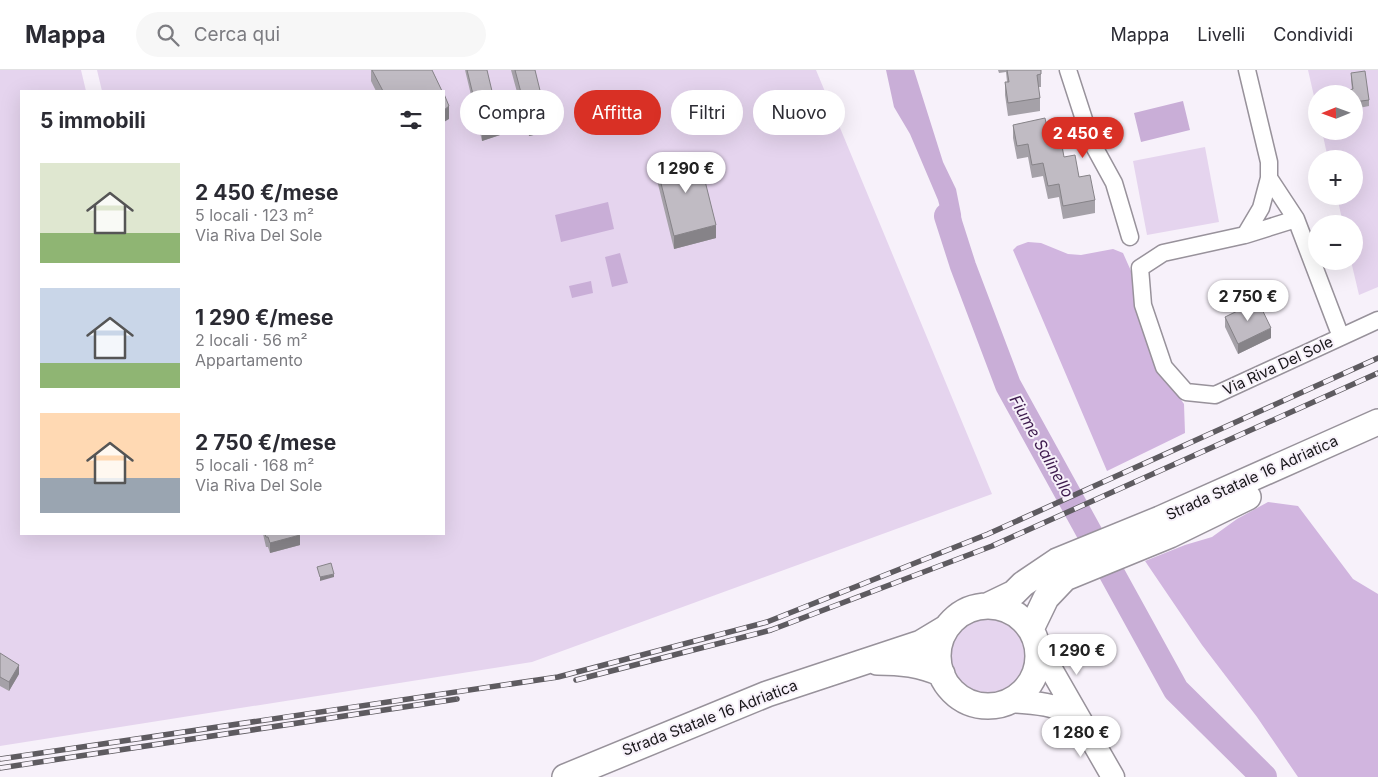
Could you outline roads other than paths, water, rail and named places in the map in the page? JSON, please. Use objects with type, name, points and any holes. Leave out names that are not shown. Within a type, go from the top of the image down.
[{"type":"main road","name":"Strada Statale 16 Adriatica","points":[[565,777],[767,694],[921,643],[946,628],[957,616],[972,608],[989,605],[1014,593],[1023,584],[1058,561],[1165,527],[1273,484],[1344,438],[1378,422]]},
{"type":"main road","name":"Strada Statale 16 Adriatica","points":[[1031,629],[1046,598],[1065,578],[1165,527]]},
{"type":"main road","points":[[946,628],[939,644],[938,660],[942,674],[951,690],[964,700],[979,706],[995,706],[1011,701],[1022,694],[1037,670],[1039,656],[1037,642],[1031,629],[1020,616],[1005,608],[989,605]]},
{"type":"main road","points":[[1039,656],[1051,669],[1113,777]]},
{"type":"main road","name":"Strada Statale 16 Adriatica","points":[[858,663],[896,662],[920,666],[942,674]]},
{"type":"main road","points":[[1011,701],[1049,704],[1064,710],[1081,721]]},
{"type":"street","points":[[1068,70],[1091,141],[1114,183],[1130,237]]},
{"type":"street","name":"Via Riva Del Sole","points":[[1245,235],[1261,208],[1269,178],[1269,162],[1247,70]]},
{"type":"street","name":"Via Riva Del Sole","points":[[1269,178],[1296,218],[1341,337],[1215,395],[1186,392],[1164,367],[1143,305],[1140,268],[1163,253],[1245,235],[1296,218]]},
{"type":"street","points":[[1341,337],[1378,320]]},
{"type":"waterway","name":"Fiume Salinello","points":[[947,216],[963,266],[1008,385],[1176,690],[1264,777]]},
{"type":"railway","points":[[0,759],[558,677],[767,622],[988,534],[1378,358]]},
{"type":"railway","points":[[576,680],[771,630],[992,546],[1378,373]]},
{"type":"railway","points":[[0,768],[457,699]]}]
